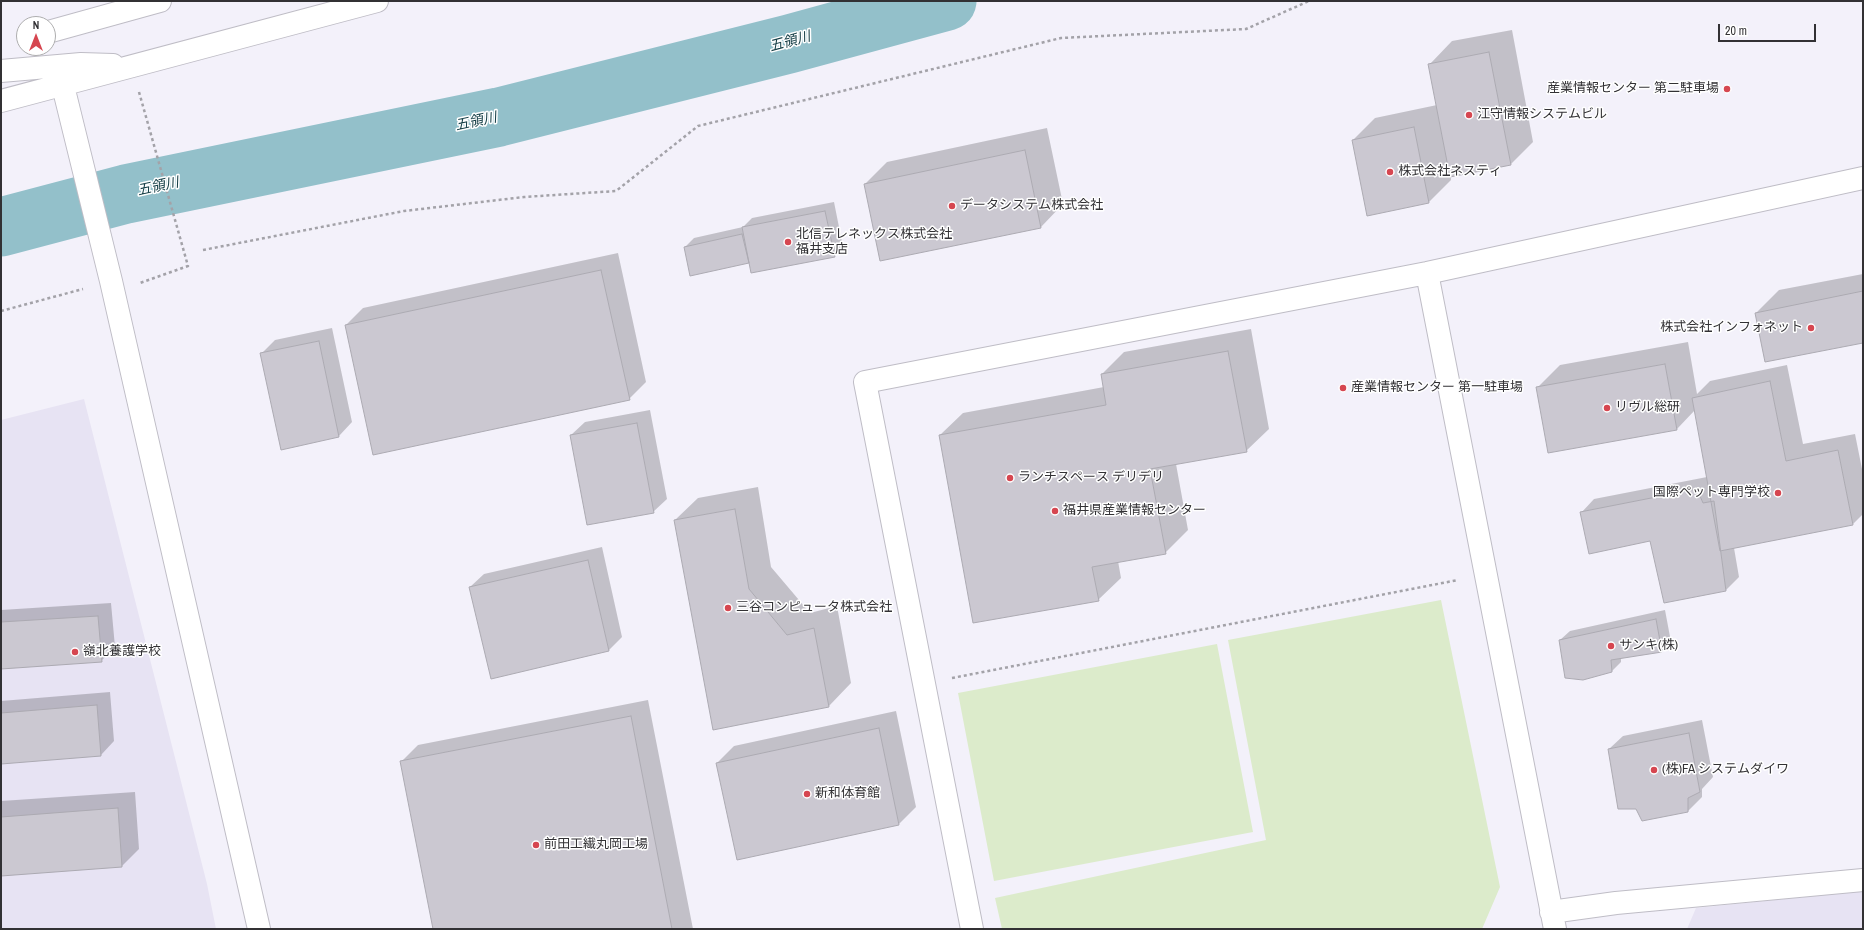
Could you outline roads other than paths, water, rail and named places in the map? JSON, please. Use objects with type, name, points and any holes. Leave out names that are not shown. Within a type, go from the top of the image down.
[{"type":"street","points":[[56,30],[160,1]]},
{"type":"street","points":[[1,101],[377,1]]},
{"type":"street","points":[[1,71],[81,64],[132,66]]},
{"type":"street","points":[[62,86],[112,287],[259,929]]},
{"type":"street","points":[[972,929],[865,382],[1427,273],[1863,178]]},
{"type":"street","points":[[1427,273],[1553,920],[1616,903],[1863,880]]},
{"type":"waterway","name":"五領川","points":[[1,227],[126,194],[499,117],[789,44],[947,1]]},
{"type":"place","name":"産業情報センター 第二駐車場","points":[[1727,89]]},
{"type":"place","name":"江守情報システムビル","points":[[1469,115]]},
{"type":"place","name":"株式会社ネスティ","points":[[1390,172]]},
{"type":"place","name":"データシステム株式会社","points":[[952,206]]},
{"type":"place","name":"北信テレネックス株式会社 福井支店","points":[[788,242]]},
{"type":"place","name":"株式会社インフォネット","points":[[1811,328]]},
{"type":"place","name":"産業情報センター 第一駐車場","points":[[1343,388]]},
{"type":"place","name":"リヴル総研","points":[[1607,408]]},
{"type":"place","name":"ランチスペース デリデリ","points":[[1010,478]]},
{"type":"place","name":"国際ペット専門学校","points":[[1778,493]]},
{"type":"place","name":"福井県産業情報センター","points":[[1055,511]]},
{"type":"place","name":"三谷コンピュータ株式会社","points":[[728,608]]},
{"type":"place","name":"サンキ(株)","points":[[1611,646]]},
{"type":"place","name":"嶺北養護学校","points":[[75,652]]},
{"type":"place","name":"(株)FA システムダイワ","points":[[1654,770]]},
{"type":"place","name":"新和体育館","points":[[807,794]]},
{"type":"place","name":"前田工繊丸岡工場","points":[[536,845]]}]
